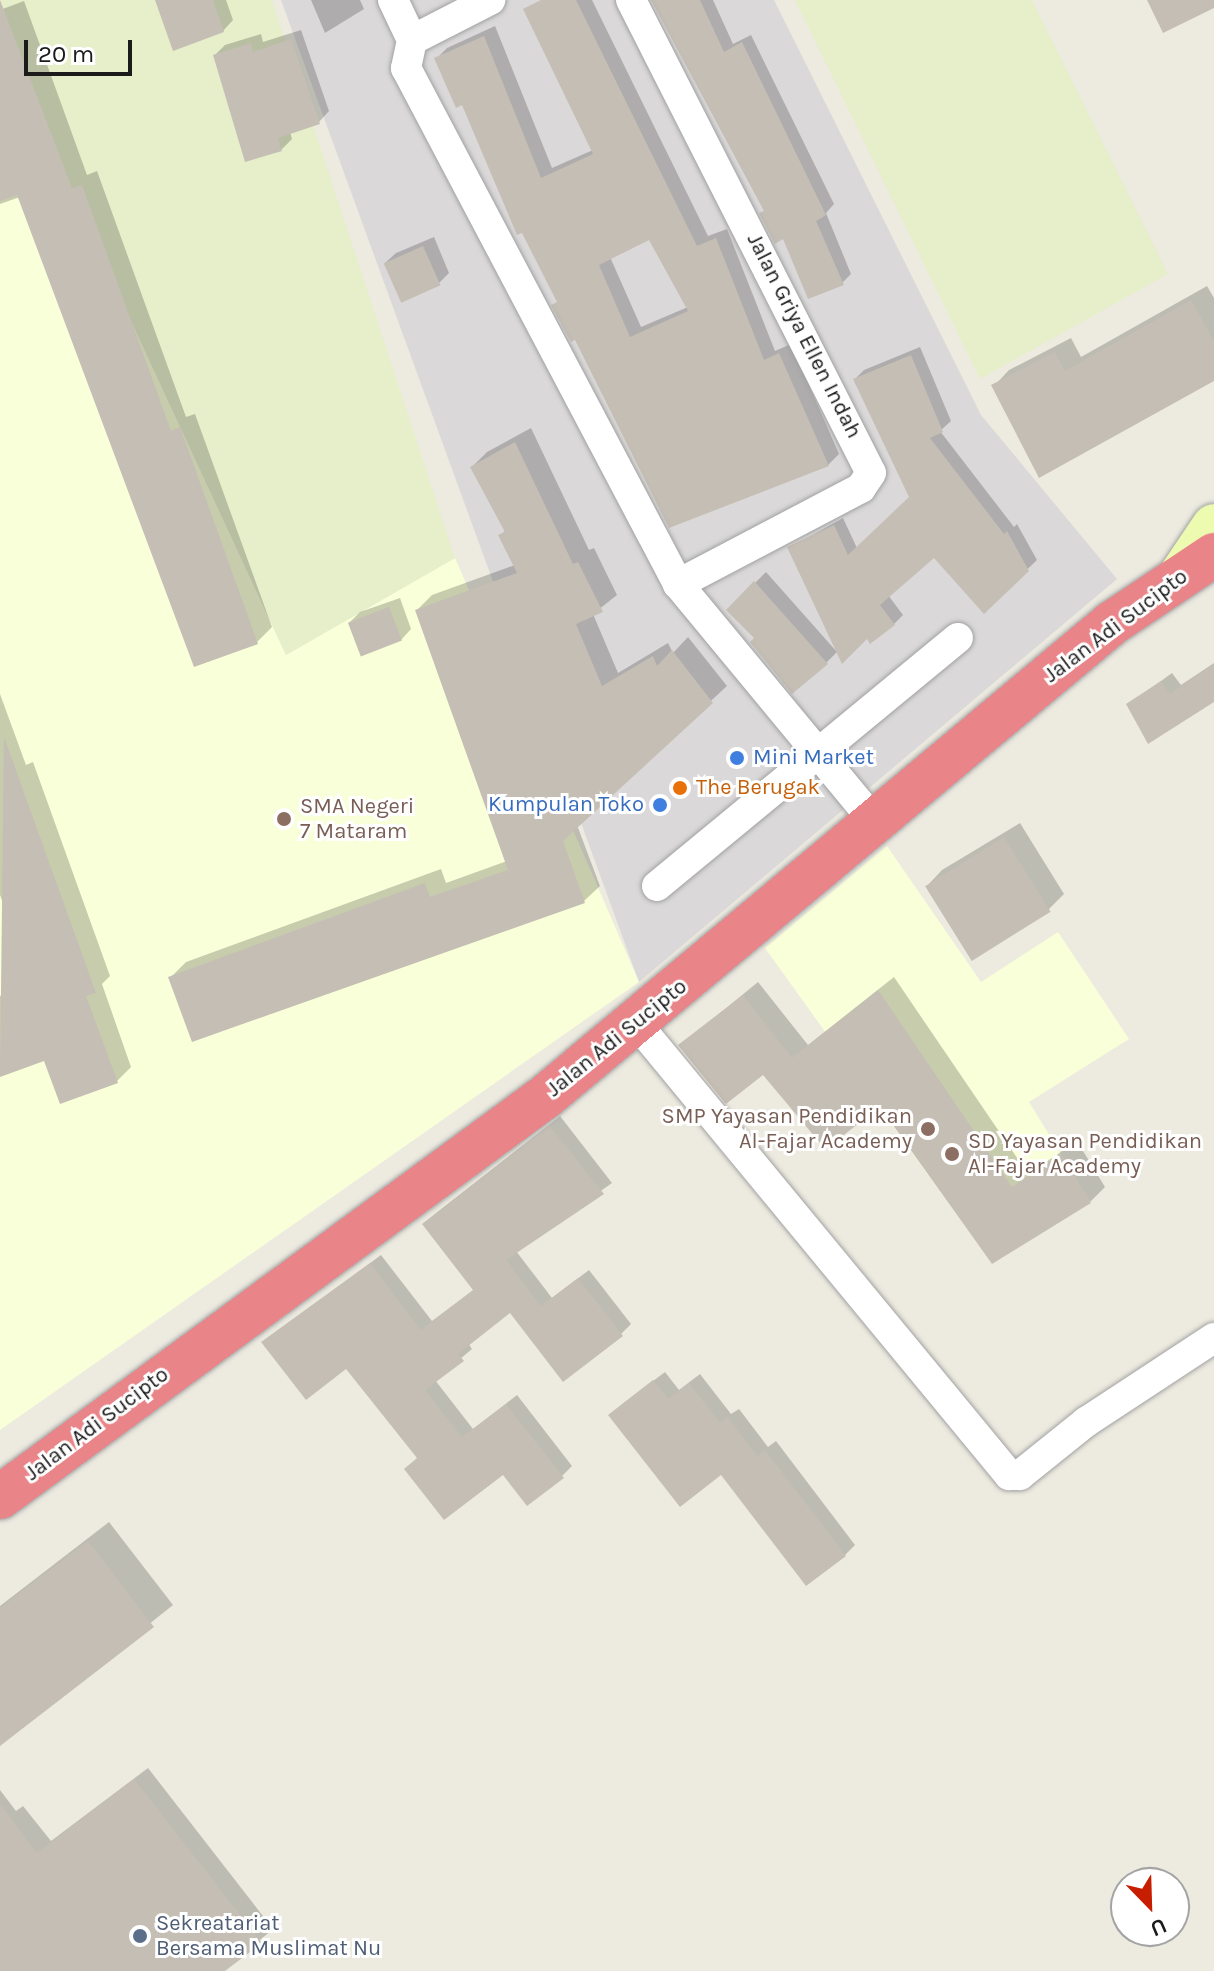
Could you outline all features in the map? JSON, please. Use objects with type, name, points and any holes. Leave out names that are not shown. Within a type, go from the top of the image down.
[{"type":"highway","name":"Jalan Adi Sucipto","points":[[2,1490],[400,1206],[637,1024],[863,808],[1112,623],[1198,565]]},
{"type":"street","points":[[393,0],[412,40],[406,68],[678,584],[863,808]]},
{"type":"street","points":[[412,40],[490,0]]},
{"type":"street","name":"Jalan Griya Ellen Indah","points":[[631,0],[871,473],[861,488],[678,584]]},
{"type":"street","points":[[1198,565],[1214,526]]},
{"type":"street","points":[[657,886],[821,760],[958,638]]},
{"type":"street","points":[[637,1024],[1009,1475],[1020,1475],[1086,1422],[1214,1338]]},
{"type":"shaded area","points":[[0,0],[272,0],[455,558],[286,655],[0,38]]},
{"type":"shaded area","points":[[281,0],[774,0],[981,415],[1117,579],[639,982]]},
{"type":"shaded area","points":[[795,0],[1032,0],[1168,274],[980,379]]},
{"type":"shaded area","name":"SMA Negeri 7 Mataram","points":[[0,38],[286,655],[455,558],[639,982],[0,1430]]},
{"type":"shaded area","points":[[887,846],[981,982],[1058,932],[1129,1039],[1029,1102],[1091,1203],[992,1264],[765,948]]},
{"type":"building","points":[[0,0],[72,188],[82,185],[171,431],[180,427],[258,644],[194,667],[17,195],[0,201]]},
{"type":"building","points":[[155,0],[213,0],[224,32],[173,51]]},
{"type":"building","points":[[541,0],[576,0],[697,246],[716,238],[764,360],[779,353],[829,466],[669,528],[575,340],[571,342],[551,305],[557,302],[522,233],[517,235],[462,105],[456,108],[434,58],[484,36],[541,178],[593,154],[523,9]],"holes":[[[649,240],[688,311],[630,337],[599,265]]]},
{"type":"building","points":[[651,0],[700,0],[724,52],[742,42],[826,215],[816,221],[844,285],[808,299],[783,239],[775,244],[759,213],[764,211]]},
{"type":"building","points":[[1147,0],[1214,0],[1214,8],[1163,33]]},
{"type":"building","points":[[291,39],[320,124],[278,138],[282,151],[245,162],[213,55],[251,43],[253,52]]},
{"type":"building","points":[[423,246],[440,285],[401,303],[384,263]]},
{"type":"building","points":[[1191,300],[1214,341],[1214,381],[1039,478],[991,385],[1055,352],[1065,371]]},
{"type":"building","points":[[911,355],[943,432],[930,438],[1004,534],[1007,531],[1029,571],[984,614],[934,558],[880,605],[895,625],[870,644],[867,639],[842,664],[787,547],[834,525],[848,555],[909,497],[853,379]]},
{"type":"building","points":[[515,442],[573,564],[578,562],[603,612],[576,624],[602,686],[653,656],[657,666],[672,650],[713,703],[563,841],[585,903],[192,1042],[168,977],[425,883],[430,897],[508,870],[415,610],[517,573],[498,535],[505,532],[470,467]]},
{"type":"building","points":[[754,581],[828,664],[792,694],[750,642],[754,638],[726,610]]},
{"type":"building","points":[[389,607],[402,641],[361,656],[348,623]]},
{"type":"building","points":[[1214,664],[1214,702],[1148,744],[1126,704],[1161,681],[1170,694]]},
{"type":"building","points":[[4,737],[96,993],[86,996],[118,1083],[60,1104],[44,1061],[0,1077]]},
{"type":"building","points":[[1004,837],[1051,912],[972,961],[925,886]]},
{"type":"building","points":[[878,990],[1012,1187],[1061,1154],[1091,1203],[992,1264],[880,1107],[836,1141],[830,1134],[820,1143],[763,1075],[726,1104],[678,1045],[743,995],[792,1058]]},
{"type":"building","points":[[549,1125],[604,1194],[506,1260],[541,1306],[578,1278],[623,1336],[563,1382],[510,1313],[458,1354],[464,1361],[425,1390],[462,1437],[506,1404],[564,1478],[527,1506],[503,1475],[444,1520],[404,1469],[417,1458],[346,1369],[306,1400],[261,1342],[370,1263],[421,1330],[473,1290],[422,1224]]},
{"type":"building","points":[[653,1380],[668,1399],[689,1383],[720,1423],[727,1417],[757,1456],[765,1450],[846,1556],[806,1586],[721,1475],[680,1507],[608,1415]]},
{"type":"building","points":[[88,1541],[154,1627],[0,1746],[0,1608]]},
{"type":"building","points":[[134,1779],[262,1943],[225,1971],[0,1971],[0,1804],[37,1853]]},
{"type":"place","name":"Mini Market","points":[[737,758]]},
{"type":"place","name":"The Berugak","points":[[680,788]]},
{"type":"place","name":"Kumpulan Toko","points":[[660,805]]},
{"type":"place","name":"SMA Negeri 7 Mataram","points":[[284,819]]},
{"type":"place","name":"SMP Yayasan Pendidikan Al-Fajar Academy","points":[[928,1129]]},
{"type":"place","name":"SD Yayasan Pendidikan Al-Fajar Academy","points":[[952,1154]]},
{"type":"place","name":"Sekreatariat Bersama Muslimat Nu","points":[[140,1936]]}]
